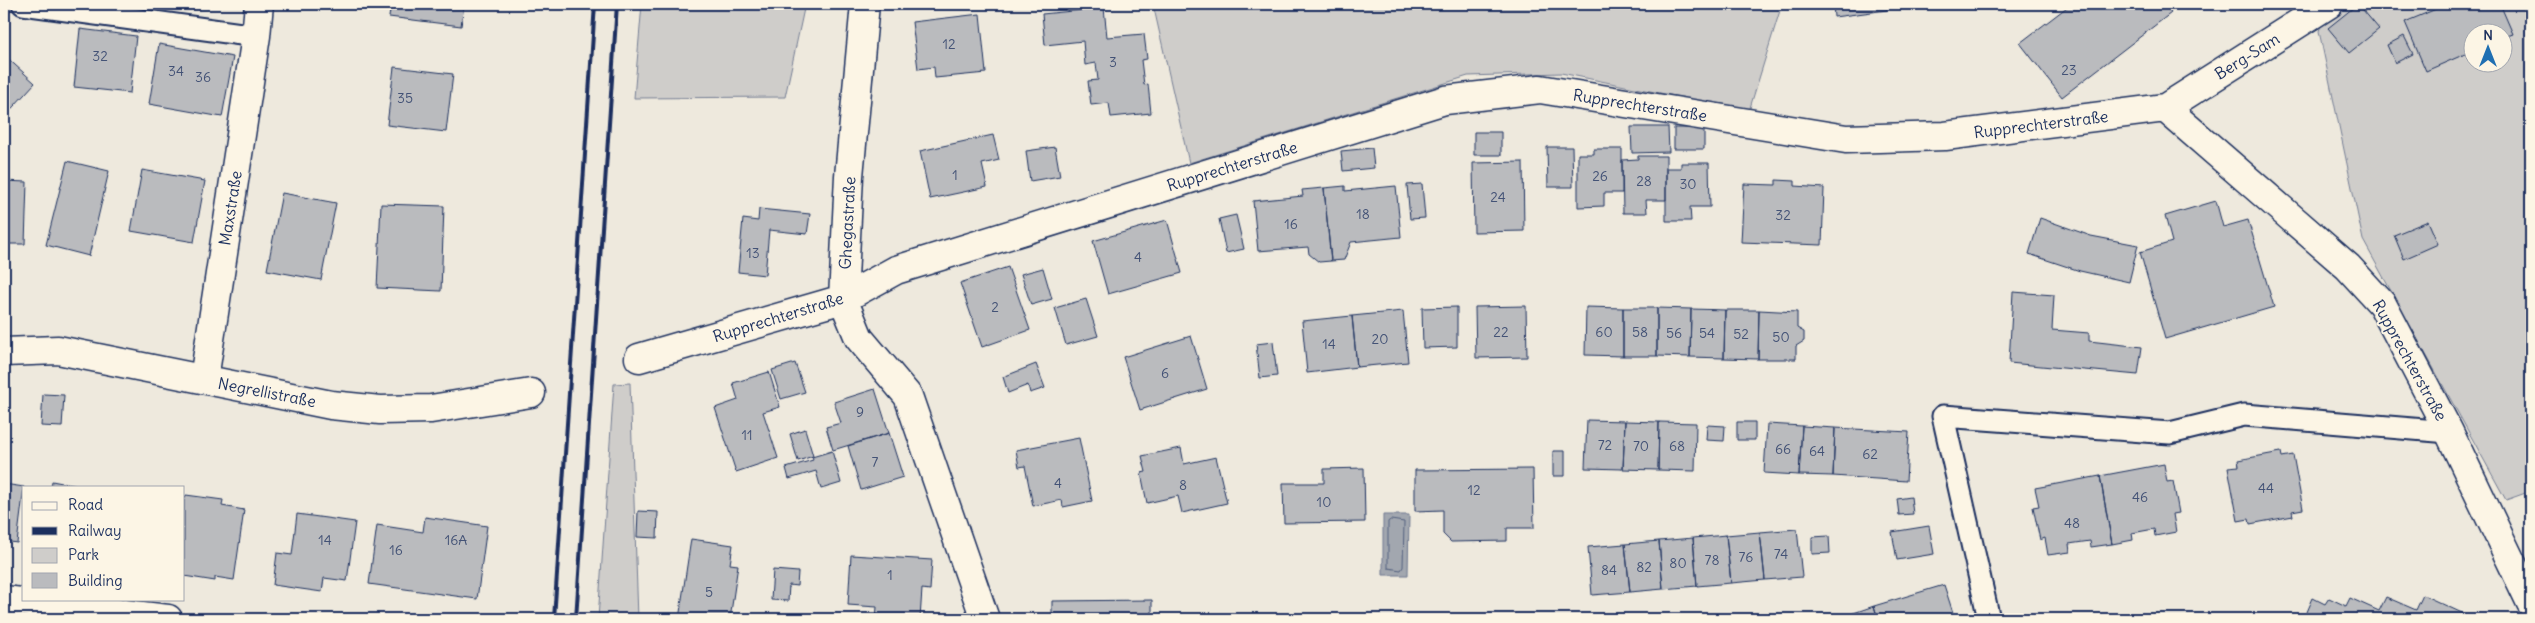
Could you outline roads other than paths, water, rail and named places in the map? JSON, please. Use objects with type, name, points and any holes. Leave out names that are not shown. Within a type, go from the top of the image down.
[{"type":"street","name":"Maxstraße","points":[[204,379],[256,36],[259,4]]},
{"type":"street","name":"Ghegastraße","points":[[865,4],[849,176],[843,299],[858,338],[908,396],[985,619]]},
{"type":"street","name":"Berg-Sam","points":[[2165,108],[2329,4]]},
{"type":"street","name":"Rupprechterstraße","points":[[639,358],[843,299],[896,270],[1445,100],[1540,89],[1846,139],[1945,136],[2165,108],[2348,267],[2382,304],[2484,501],[2531,603]]},
{"type":"street","name":"Negrellistraße","points":[[4,352],[58,350],[331,405],[380,410],[430,409],[531,393]]},
{"type":"street","points":[[4,600],[168,619]]},
{"type":"lane","points":[[24,4],[256,36]]},
{"type":"lane","points":[[1989,619],[1943,416],[2170,433],[2244,415],[2449,432]]},
{"type":"water","points":[[1383,515],[1409,515],[1408,575],[1383,575]]},
{"type":"railway","points":[[554,619],[595,4]]},
{"type":"railway","points":[[576,619],[617,4]]}]
